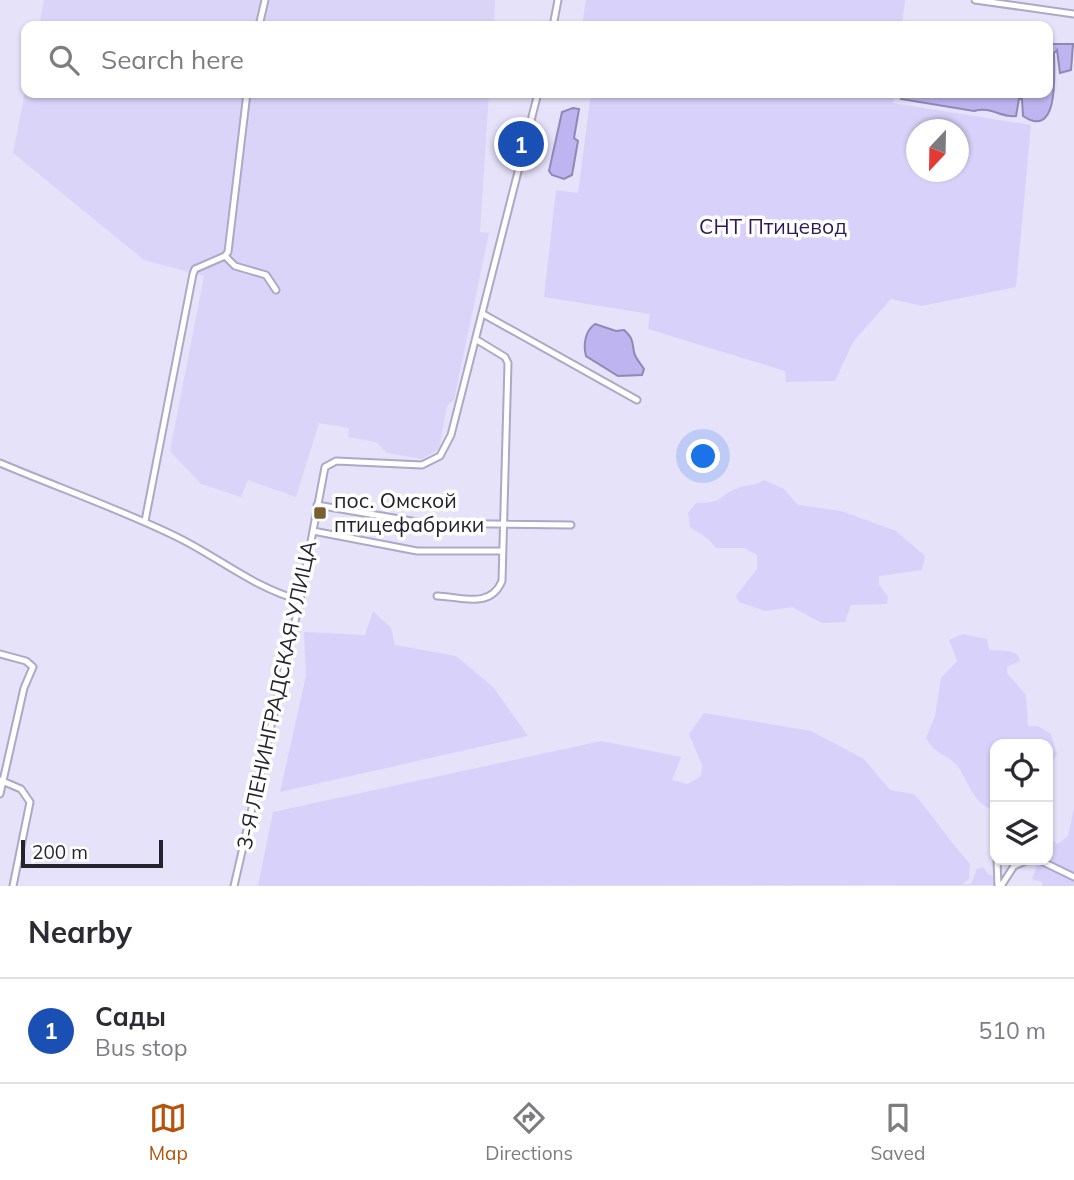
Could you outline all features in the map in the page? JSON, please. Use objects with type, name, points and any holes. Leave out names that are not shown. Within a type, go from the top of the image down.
[{"type":"street","points":[[260,21],[265,0]]},
{"type":"street","points":[[554,21],[558,0]]},
{"type":"street","points":[[975,0],[1074,14]]},
{"type":"street","points":[[225,257],[246,98]]},
{"type":"street","points":[[437,596],[458,596],[463,601],[470,601],[487,596],[502,581],[508,363],[505,357],[477,340],[537,98]]},
{"type":"street","points":[[225,257],[235,266],[266,275],[276,290]]},
{"type":"street","points":[[145,521],[193,274],[201,266],[225,257]]},
{"type":"street","points":[[483,314],[637,400]]},
{"type":"street","name":"3-Я ЛЕНИНГРАДСКАЯ УЛИЦА","points":[[234,886],[300,600],[324,467],[328,463],[415,466],[432,462],[440,456],[451,435],[477,340]]},
{"type":"street","points":[[0,463],[145,521],[231,565],[271,591],[300,600]]},
{"type":"street","points":[[317,505],[423,523],[571,525]]},
{"type":"street","points":[[313,531],[417,551],[502,551]]},
{"type":"street","points":[[0,654],[26,661],[33,667],[24,688],[0,793]]},
{"type":"street","points":[[1,780],[27,794],[30,810],[13,886]]},
{"type":"street","points":[[997,865],[999,886]]},
{"type":"street","points":[[999,886],[1013,865]]},
{"type":"street","points":[[1049,865],[1074,877]]},
{"type":"shaded area","points":[[44,0],[495,0],[494,21],[40,21]]},
{"type":"shaded area","points":[[1053,44],[1073,44],[1071,70],[1060,73],[1057,50],[1054,53],[1053,94]]},
{"type":"shaded area","points":[[24,98],[489,98],[480,232],[489,233],[454,400],[447,406],[439,449],[422,459],[387,453],[376,442],[348,437],[349,428],[319,423],[296,497],[248,480],[241,497],[201,484],[170,451],[204,276],[144,260],[13,153]]},
{"type":"shaded area","points":[[1052,98],[1049,112],[1043,119],[1035,121],[1023,116],[1022,99],[1019,99],[1016,116],[1010,116],[986,110],[974,111],[901,99]]},
{"type":"shaded area","points":[[579,109],[574,138],[578,141],[572,175],[564,179],[552,175],[549,171],[562,112]]},
{"type":"shaded area","points":[[595,324],[627,333],[644,369],[642,375],[618,376],[586,356],[586,338]]},
{"type":"green space","points":[[586,0],[905,0],[903,21],[583,21]]},
{"type":"green space","name":"СНТ Птицевод","points":[[590,98],[894,98],[893,103],[1031,125],[1016,287],[922,306],[891,299],[853,342],[835,381],[786,382],[785,371],[648,329],[650,314],[544,297],[556,190],[578,193]]},
{"type":"green space","points":[[764,480],[784,489],[798,505],[841,511],[896,531],[925,556],[922,570],[879,576],[879,584],[888,597],[887,604],[851,605],[845,622],[822,623],[792,607],[765,611],[739,602],[736,596],[757,569],[757,555],[745,548],[716,548],[707,538],[690,527],[688,513],[696,503],[716,501],[731,491]]},
{"type":"green space","points":[[373,611],[391,628],[395,645],[456,656],[493,687],[528,736],[280,792],[306,676],[304,632],[365,635]]},
{"type":"green space","points":[[963,634],[987,639],[989,650],[1016,654],[1020,661],[1007,667],[1007,673],[1026,695],[1028,726],[1038,726],[1051,734],[1052,739],[990,739],[990,809],[977,799],[956,764],[934,748],[926,738],[935,716],[941,678],[957,661],[949,640]]},
{"type":"green space","points":[[704,713],[811,731],[864,759],[890,790],[914,794],[970,864],[969,879],[963,884],[971,884],[977,869],[983,867],[988,874],[994,876],[996,885],[258,886],[273,812],[601,741],[681,757],[672,780],[688,784],[701,776],[702,765],[689,734]]},
{"type":"green space","points":[[1053,741],[1057,754],[1053,761]]},
{"type":"green space","points":[[1074,808],[1074,886],[1042,886],[1042,882],[1032,879],[1036,865],[1053,865],[1053,840],[1058,844],[1068,836]]},
{"type":"place","name":"Сады","points":[[521,144]]},
{"type":"place","name":"пос. Омской птицефабрики","points":[[320,513]]}]
